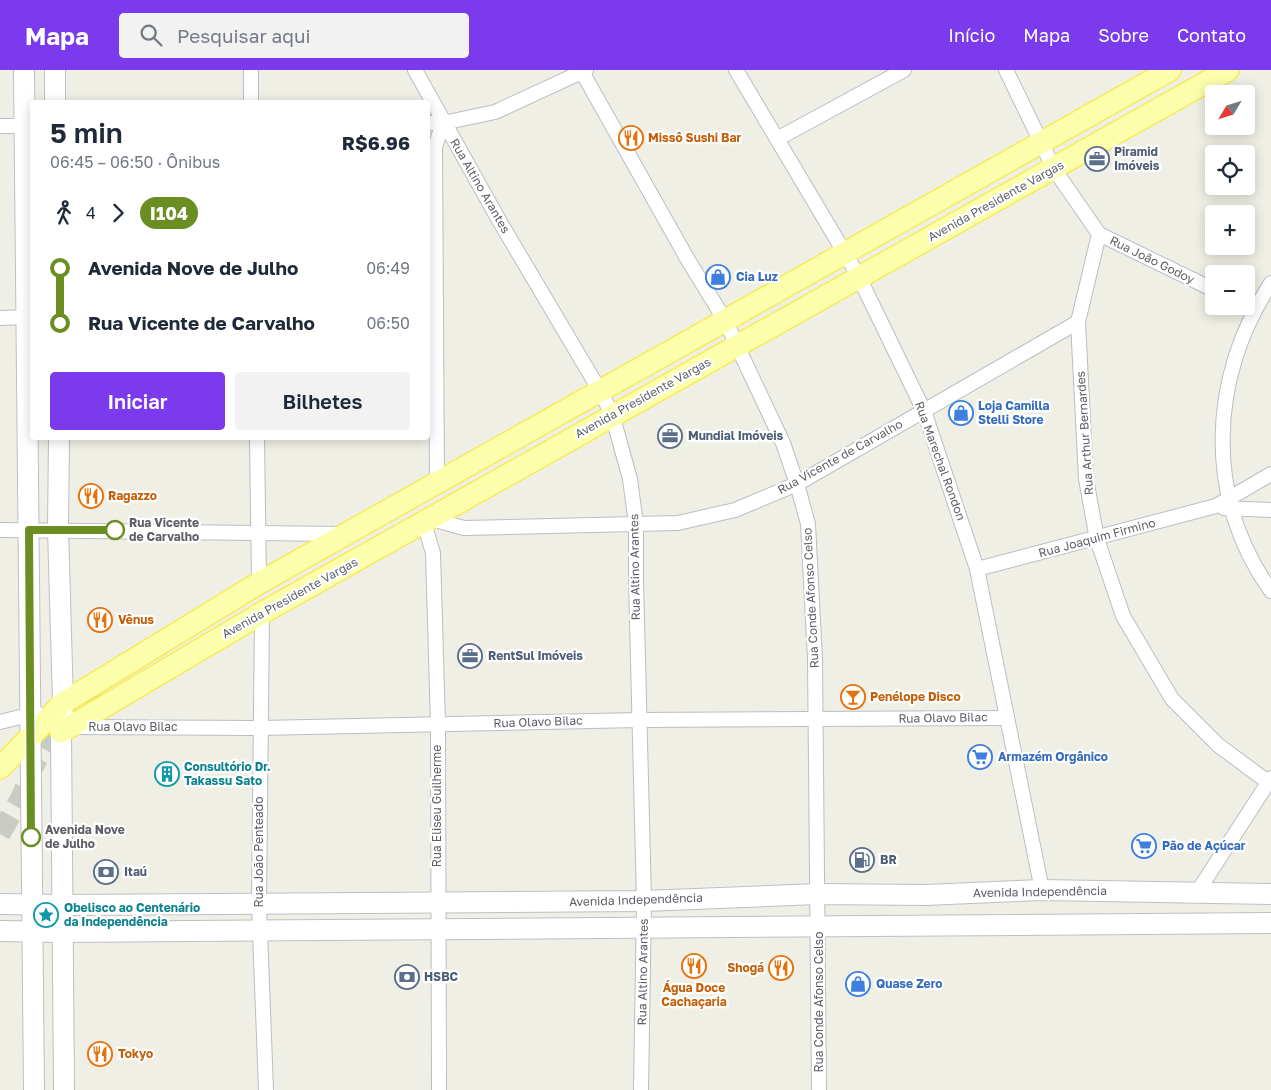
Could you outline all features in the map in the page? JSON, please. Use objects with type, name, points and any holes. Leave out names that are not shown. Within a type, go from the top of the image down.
[{"type":"main road","points":[[24,70],[29,126],[30,738],[34,932],[34,1090]]},
{"type":"main road","points":[[55,70],[55,100]]},
{"type":"main road","name":"Avenida Presidente Vargas","points":[[63,703],[259,583],[726,322],[1040,142],[1170,70]]},
{"type":"main road","name":"Avenida Presidente Vargas","points":[[65,730],[262,613],[428,521],[612,414],[1054,169],[1228,70]]},
{"type":"main road","points":[[59,440],[58,529],[65,730],[64,1090]]},
{"type":"main road","points":[[126,677],[373,536],[428,521]]},
{"type":"main road","points":[[0,768],[63,703]]},
{"type":"main road","name":"Avenida Independência","points":[[0,904],[259,905],[644,901],[817,894],[925,895],[1042,890],[1198,891],[1271,894]]},
{"type":"main road","name":"Avenida Independência","points":[[0,931],[1271,923]]},
{"type":"street","points":[[251,70],[251,100]]},
{"type":"street","name":"Rua Altino Arantes","points":[[415,70],[443,123],[600,391],[612,414],[630,479],[636,524],[644,901],[641,1090]]},
{"type":"street","name":"Rua Marechal Rondon","points":[[736,70],[858,277],[924,411],[977,570],[1042,890]]},
{"type":"street","points":[[777,139],[904,70]]},
{"type":"street","name":"Rua João Godoy","points":[[1006,70],[1054,169],[1098,234],[1205,286]]},
{"type":"street","points":[[430,123],[443,123],[495,112],[583,71]]},
{"type":"street","name":"Rua Conde Afonso Celso","points":[[583,71],[688,260],[726,322],[783,443],[808,524],[815,659],[814,720],[819,926],[819,1090]]},
{"type":"street","points":[[437,482],[431,319],[435,147],[443,123]]},
{"type":"street","points":[[0,126],[29,126]]},
{"type":"street","points":[[435,147],[457,145]]},
{"type":"street","name":"Rua Arthur Bernardes","points":[[1098,234],[1078,322],[1086,479],[1097,539],[1123,616],[1172,699],[1218,745],[1270,780]]},
{"type":"street","points":[[1255,302],[1271,283]]},
{"type":"street","points":[[1248,315],[1235,354],[1224,401],[1222,450],[1230,503],[1256,571],[1271,591]]},
{"type":"street","points":[[0,318],[28,317]]},
{"type":"street","name":"Rua Vicente de Carvalho","points":[[428,521],[464,528],[678,523],[735,510],[797,484],[1078,322]]},
{"type":"street","points":[[257,440],[260,532],[259,583]]},
{"type":"street","name":"Rua Joaquim Firmino","points":[[977,570],[1230,503],[1271,474]]},
{"type":"street","points":[[1230,503],[1271,510]]},
{"type":"street","name":"Rua Eliseu Guilherme","points":[[428,521],[433,552],[438,725],[437,929],[439,1090]]},
{"type":"street","points":[[0,530],[58,529],[346,534]]},
{"type":"street","name":"Rua João Penteado","points":[[262,613],[259,930],[266,1090]]},
{"type":"street","name":"Avenida Presidente Vargas","points":[[31,715],[63,703]]},
{"type":"street","points":[[0,722],[31,715]]},
{"type":"street","name":"Rua Olavo Bilac","points":[[65,730],[640,720],[1007,718]]},
{"type":"street","points":[[1198,891],[1270,780]]},
{"type":"tunnel","points":[[0,834],[22,796],[33,767],[54,728],[69,713],[99,692]]},
{"type":"bus line","name":"I104","points":[[31,837],[29,530],[115,530]]},
{"type":"place","name":"Missô Sushi Bar","points":[[631,138]]},
{"type":"place","name":"Piramid Imóveis","points":[[1097,159]]},
{"type":"place","name":"Cia Luz","points":[[718,277]]},
{"type":"place","name":"Loja Camilla Stelli Store","points":[[961,413]]},
{"type":"place","name":"Mundial Imóveis","points":[[670,436]]},
{"type":"place","name":"Ragazzo","points":[[91,496]]},
{"type":"place","name":"Rua Vicente de Carvalho","points":[[115,530]]},
{"type":"place","name":"Vênus","points":[[100,620]]},
{"type":"place","name":"RentSul Imóveis","points":[[470,656]]},
{"type":"place","name":"Penélope Disco","points":[[853,697]]},
{"type":"place","name":"Armazém Orgânico","points":[[980,757]]},
{"type":"place","name":"Consultório Dr. Takassu Sato","points":[[167,774]]},
{"type":"place","name":"Avenida Nove de Julho","points":[[31,837]]},
{"type":"place","name":"Pão de Açúcar","points":[[1144,846]]},
{"type":"place","name":"BR","points":[[862,860]]},
{"type":"place","name":"Itaú","points":[[106,872]]},
{"type":"place","name":"Obelisco ao Centenário da Independência","points":[[46,915]]},
{"type":"place","name":"Água Doce Cachaçaria","points":[[694,966]]},
{"type":"place","name":"Shogá","points":[[781,968]]},
{"type":"place","name":"HSBC","points":[[407,977]]},
{"type":"place","name":"Quase Zero","points":[[858,984]]},
{"type":"place","name":"Tokyo","points":[[100,1054]]}]
